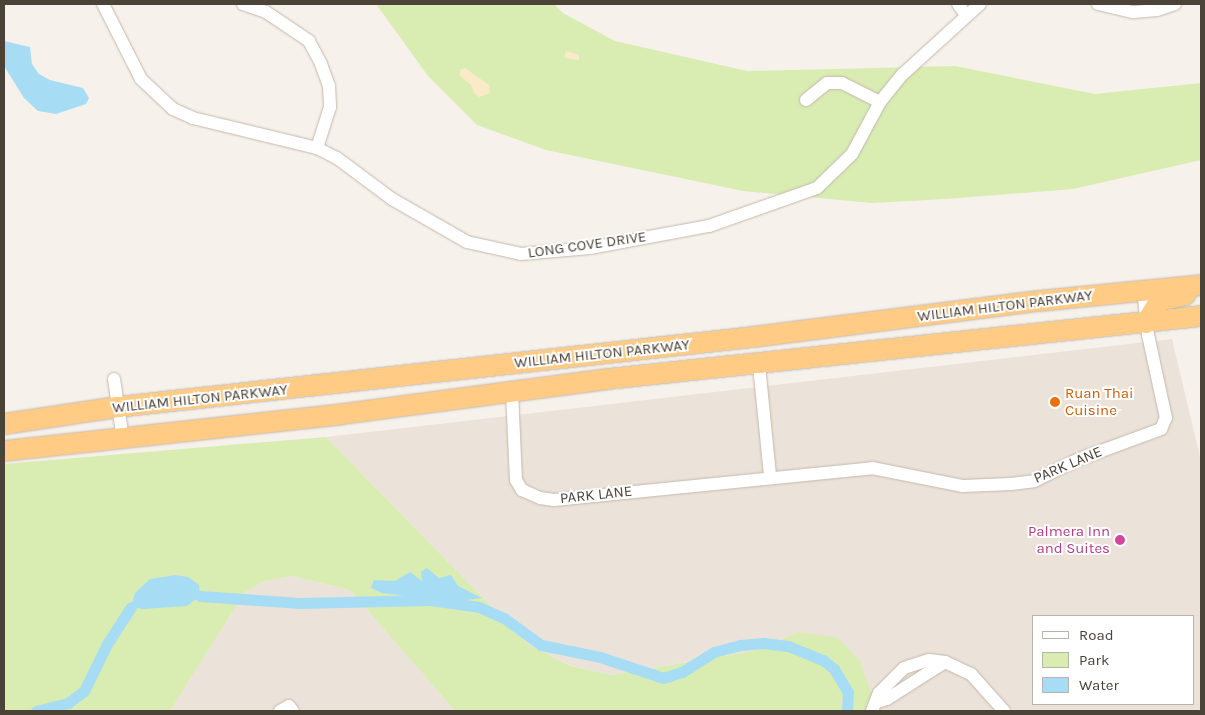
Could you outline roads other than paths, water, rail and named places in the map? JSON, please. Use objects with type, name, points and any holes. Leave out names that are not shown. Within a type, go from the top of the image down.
[{"type":"highway","name":"WILLIAM HILTON PARKWAY","points":[[4,424],[118,408],[848,325],[1143,289],[1201,285]]},
{"type":"highway","points":[[1146,323],[1159,301],[1201,292]]},
{"type":"highway","name":"WILLIAM HILTON PARKWAY","points":[[4,452],[512,392],[1201,316]]},
{"type":"highway","points":[[759,366],[771,342],[848,325]]},
{"type":"street","name":"LONG COVE DRIVE","points":[[106,4],[141,79],[173,109],[193,118],[317,148],[337,158],[392,199],[467,242],[521,254],[590,248],[709,226],[817,188],[852,154],[880,102],[903,74],[980,4]]},
{"type":"street","points":[[244,4],[266,12],[309,42],[329,86],[330,107],[317,148]]},
{"type":"street","points":[[958,4],[966,15]]},
{"type":"street","points":[[1098,4],[1134,12],[1157,10],[1175,4]]},
{"type":"street","points":[[806,100],[827,83],[842,82],[880,102]]},
{"type":"street","name":"PARK LANE","points":[[512,392],[516,480],[522,490],[540,498],[554,500],[770,476],[872,468],[963,486],[1034,481],[1077,460],[1161,429],[1166,418],[1146,323],[1143,289]]},
{"type":"street","points":[[759,366],[770,476]]},
{"type":"street","points":[[114,380],[123,439]]},
{"type":"street","points":[[874,706],[879,693],[910,664],[925,660],[945,662],[971,674],[1004,711]]},
{"type":"street","points":[[280,711],[289,706],[293,711]]},
{"type":"water","points":[[4,41],[30,47],[32,64],[39,74],[50,80],[83,88],[89,98],[86,104],[56,114],[38,111],[24,98],[4,66]]},
{"type":"water","points":[[427,568],[439,578],[451,575],[458,586],[482,598],[451,602],[382,593],[371,588],[374,580],[395,581],[410,572],[422,581],[421,572]]},
{"type":"water","points":[[175,575],[188,577],[199,585],[200,596],[187,606],[143,609],[131,607],[135,593],[150,579]]},
{"type":"waterway","points":[[200,596],[300,603],[430,600],[479,607],[504,618],[541,645],[600,657],[663,678],[682,672],[714,652],[741,645],[763,643],[788,646],[823,660],[834,669],[848,692],[847,711]]},
{"type":"waterway","points":[[36,711],[68,703],[84,691],[107,644],[131,607]]},
{"type":"place","name":"Ruan Thai Cuisine","points":[[1055,402]]},
{"type":"place","name":"Palmera Inn and Suites","points":[[1120,540]]}]
